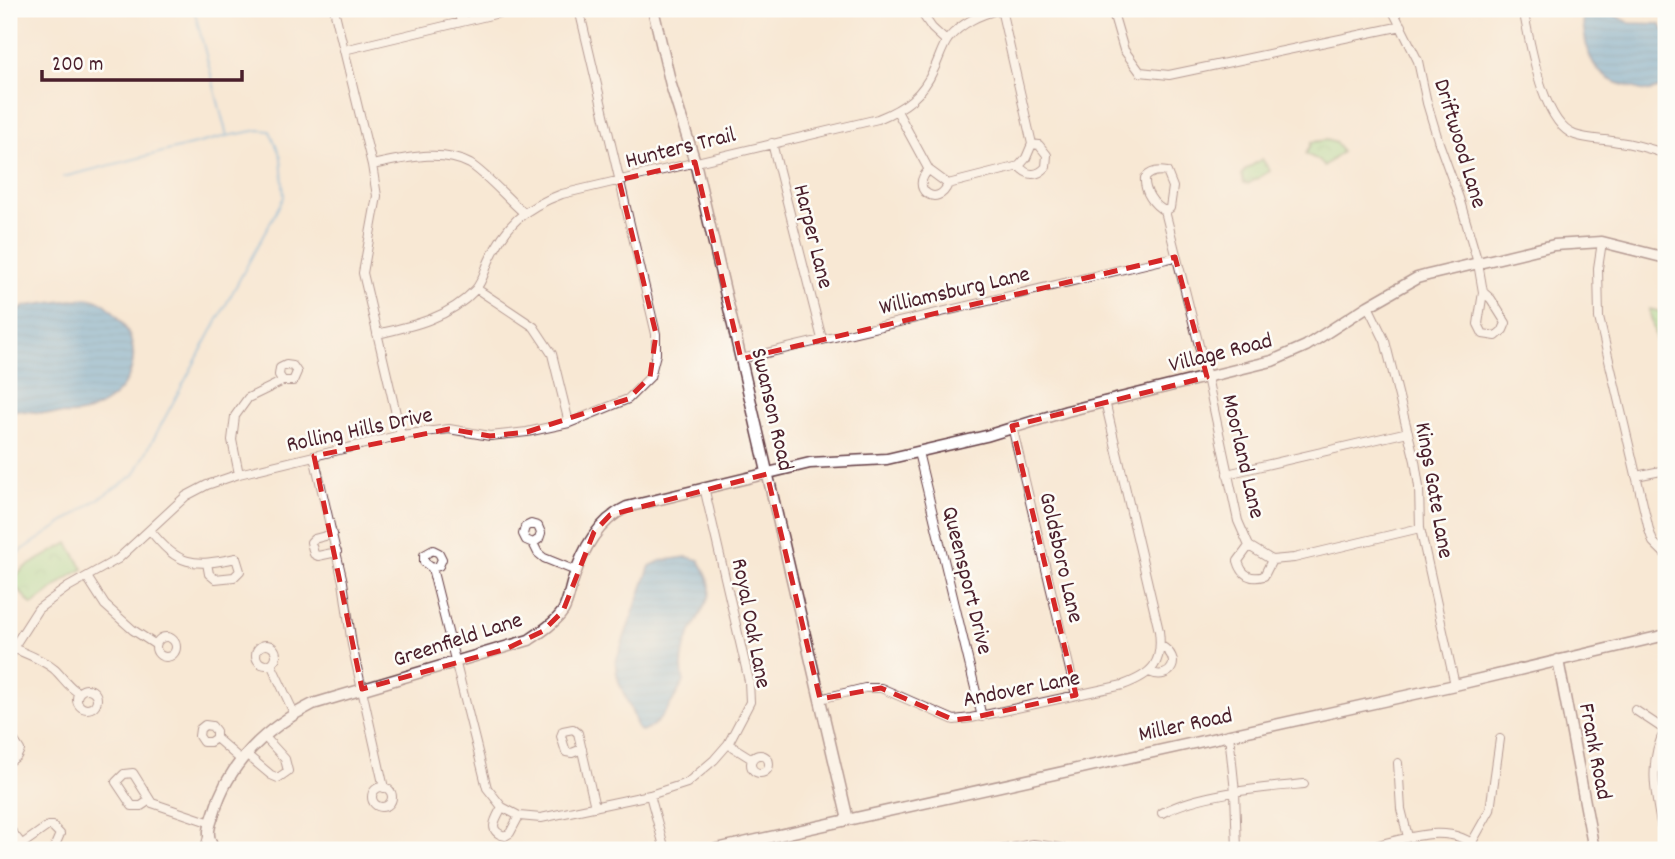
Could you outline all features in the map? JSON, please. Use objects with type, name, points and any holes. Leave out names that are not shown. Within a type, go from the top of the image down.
[{"type":"street","points":[[334,9],[377,195],[363,273],[401,435]]},
{"type":"street","points":[[458,9],[461,22]]},
{"type":"street","points":[[344,50],[516,9]]},
{"type":"street","name":"Rolling Hills Drive","points":[[9,660],[13,648],[38,609],[52,597],[118,559],[186,496],[207,485],[239,474],[401,435],[449,429],[489,436],[527,432],[569,423],[628,400],[650,377],[656,354],[656,334],[579,9]]},
{"type":"street","name":"Swanson Road","points":[[653,9],[671,85],[695,162],[848,820]]},
{"type":"street","points":[[919,9],[932,28],[946,41]]},
{"type":"street","points":[[948,184],[1019,166],[1032,144],[1001,9]]},
{"type":"street","name":"Hunters Trail","points":[[377,334],[420,324],[451,310],[477,289],[502,236],[523,212],[538,203],[562,194],[878,119],[897,111],[911,103],[923,91],[946,41],[960,26],[971,19],[1001,9]]},
{"type":"street","points":[[1112,9],[1124,50],[1140,72],[1169,75],[1402,26]]},
{"type":"street","name":"Driftwood Lane","points":[[1392,9],[1418,61],[1431,117],[1478,263],[1483,292],[1479,330],[1483,334],[1496,336],[1506,323],[1491,299],[1483,292]]},
{"type":"street","points":[[1523,9],[1545,93],[1553,117],[1563,130],[1577,136],[1620,142],[1666,154]]},
{"type":"street","points":[[897,111],[929,170],[948,184]]},
{"type":"street","name":"Harper Lane","points":[[772,144],[822,339]]},
{"type":"street","points":[[1019,166],[1028,174],[1041,172],[1046,167],[1047,155],[1039,145],[1032,144]]},
{"type":"street","points":[[372,165],[422,156],[447,156],[470,164],[523,212]]},
{"type":"street","points":[[929,170],[923,176],[921,184],[930,196],[938,196],[945,191],[948,184]]},
{"type":"street","name":"Moorland Lane","points":[[1160,170],[1167,172],[1172,187],[1170,208],[1165,211],[1157,207],[1144,186],[1149,173],[1160,170]]},
{"type":"street","name":"Moorland Lane","points":[[1165,211],[1207,377],[1238,521],[1249,547],[1272,560],[1294,558],[1420,528]]},
{"type":"street","points":[[1602,242],[1597,281],[1598,318],[1654,542],[1666,555]]},
{"type":"street","name":"Village Road","points":[[767,474],[810,463],[887,459],[986,436],[1012,426],[1105,401],[1272,361],[1291,354],[1417,278],[1478,263],[1554,245],[1602,242],[1666,258]]},
{"type":"street","name":"Williamsburg Lane","points":[[741,359],[1175,257]]},
{"type":"street","points":[[477,289],[534,327],[552,354],[569,423]]},
{"type":"street","name":"Kings Gate Lane","points":[[1368,306],[1385,341],[1408,432],[1419,487],[1420,528],[1455,685]]},
{"type":"street","points":[[239,474],[232,440],[235,416],[248,398],[283,381]]},
{"type":"street","name":"Andover Lane","points":[[820,699],[865,688],[881,688],[954,720],[982,717],[1123,685],[1143,678],[1149,672],[1157,676],[1166,674],[1172,667],[1173,658],[1169,650],[1161,646],[1105,401]]},
{"type":"street","name":"Goldsboro Lane","points":[[1012,426],[1076,695]]},
{"type":"street","points":[[1227,474],[1408,432]]},
{"type":"street","name":"Queensport Drive","points":[[918,452],[982,717]]},
{"type":"street","points":[[314,456],[337,552],[362,689],[384,788]]},
{"type":"street","points":[[1636,477],[1666,470]]},
{"type":"street","name":"Greenfield Lane","points":[[204,850],[225,782],[243,757],[264,736],[294,713],[313,704],[518,644],[543,631],[563,611],[576,571],[594,532],[610,515],[627,507],[767,474]]},
{"type":"street","name":"Royal Oak Lane","points":[[502,807],[519,816],[541,818],[650,795],[687,783],[728,744],[750,702],[749,681],[704,487]]},
{"type":"street","points":[[150,530],[164,548],[184,560],[207,563]]},
{"type":"street","points":[[333,534],[311,542],[314,554],[318,556],[337,552]]},
{"type":"street","points":[[533,542],[538,553],[544,558],[576,571]]},
{"type":"street","name":"Moorland Lane","points":[[1249,547],[1238,561],[1240,570],[1247,576],[1256,579],[1264,576],[1272,560]]},
{"type":"street","points":[[432,568],[487,789],[502,807],[493,823],[493,829],[505,836],[510,833],[519,816]]},
{"type":"street","points":[[87,577],[105,605],[156,645]]},
{"type":"street","name":"Miller Road","points":[[712,850],[1455,685],[1666,635]]},
{"type":"street","points":[[1149,672],[1156,665],[1161,646]]},
{"type":"street","points":[[13,648],[54,669],[79,693]]},
{"type":"street","name":"Frank Road","points":[[1558,660],[1594,850]]},
{"type":"street","points":[[271,664],[294,713]]},
{"type":"street","points":[[1634,710],[1666,730],[1657,748],[1654,772],[1666,848]]},
{"type":"street","points":[[9,733],[20,750],[9,762]]},
{"type":"street","points":[[1229,734],[1237,850]]},
{"type":"street","points":[[216,738],[278,778],[288,771],[285,760],[264,736]]},
{"type":"street","points":[[1472,842],[1490,810],[1500,739]]},
{"type":"street","points":[[728,744],[752,759]]},
{"type":"street","points":[[582,750],[596,807]]},
{"type":"street","points":[[1398,763],[1401,809],[1408,837]]},
{"type":"street","points":[[150,800],[141,806],[132,806],[116,782],[124,774],[132,773],[150,800],[152,803],[210,828],[213,850]]},
{"type":"street","points":[[1162,813],[1175,806],[1235,792],[1304,784]]},
{"type":"street","points":[[650,795],[665,850]]},
{"type":"street","points":[[9,828],[23,847],[52,825],[60,834],[54,850]]},
{"type":"street","points":[[1371,850],[1378,845],[1434,833],[1472,842],[1479,850]]},
{"type":"street","points":[[1000,850],[1033,844],[1064,850]]},
{"type":"highlighted area","points":[[695,162],[741,359],[1175,257],[1207,377],[1012,426],[1076,695],[954,720],[881,688],[820,699],[767,474],[610,515],[594,532],[563,611],[543,631],[506,649],[362,689],[314,456],[449,429],[490,436],[527,432],[628,399],[650,377],[656,334],[619,180]]},
{"type":"green space","points":[[1327,140],[1336,143],[1342,152],[1324,166],[1306,154],[1312,142]]},
{"type":"green space","points":[[1262,159],[1270,171],[1248,184],[1244,183],[1242,175],[1245,170]]},
{"type":"green space","points":[[1649,309],[1666,313],[1666,383]]},
{"type":"green space","points":[[68,543],[83,569],[32,605],[11,582],[24,568]]},
{"type":"water","points":[[1582,9],[1601,9],[1631,23],[1660,24],[1666,33],[1666,85],[1645,91],[1612,81],[1602,74],[1595,66],[1586,45]]},
{"type":"water","points":[[87,298],[108,306],[127,331],[133,359],[125,384],[104,404],[89,411],[61,414],[9,410],[9,315],[26,306]]},
{"type":"water","points":[[687,557],[699,560],[708,579],[709,596],[685,645],[682,663],[684,682],[661,718],[641,731],[637,728],[618,678],[616,661],[650,566],[660,561]]},
{"type":"waterway","points":[[9,559],[134,475],[284,197],[281,157],[270,131],[259,130],[227,136],[194,9]]},
{"type":"waterway","points":[[63,177],[227,136]]}]
